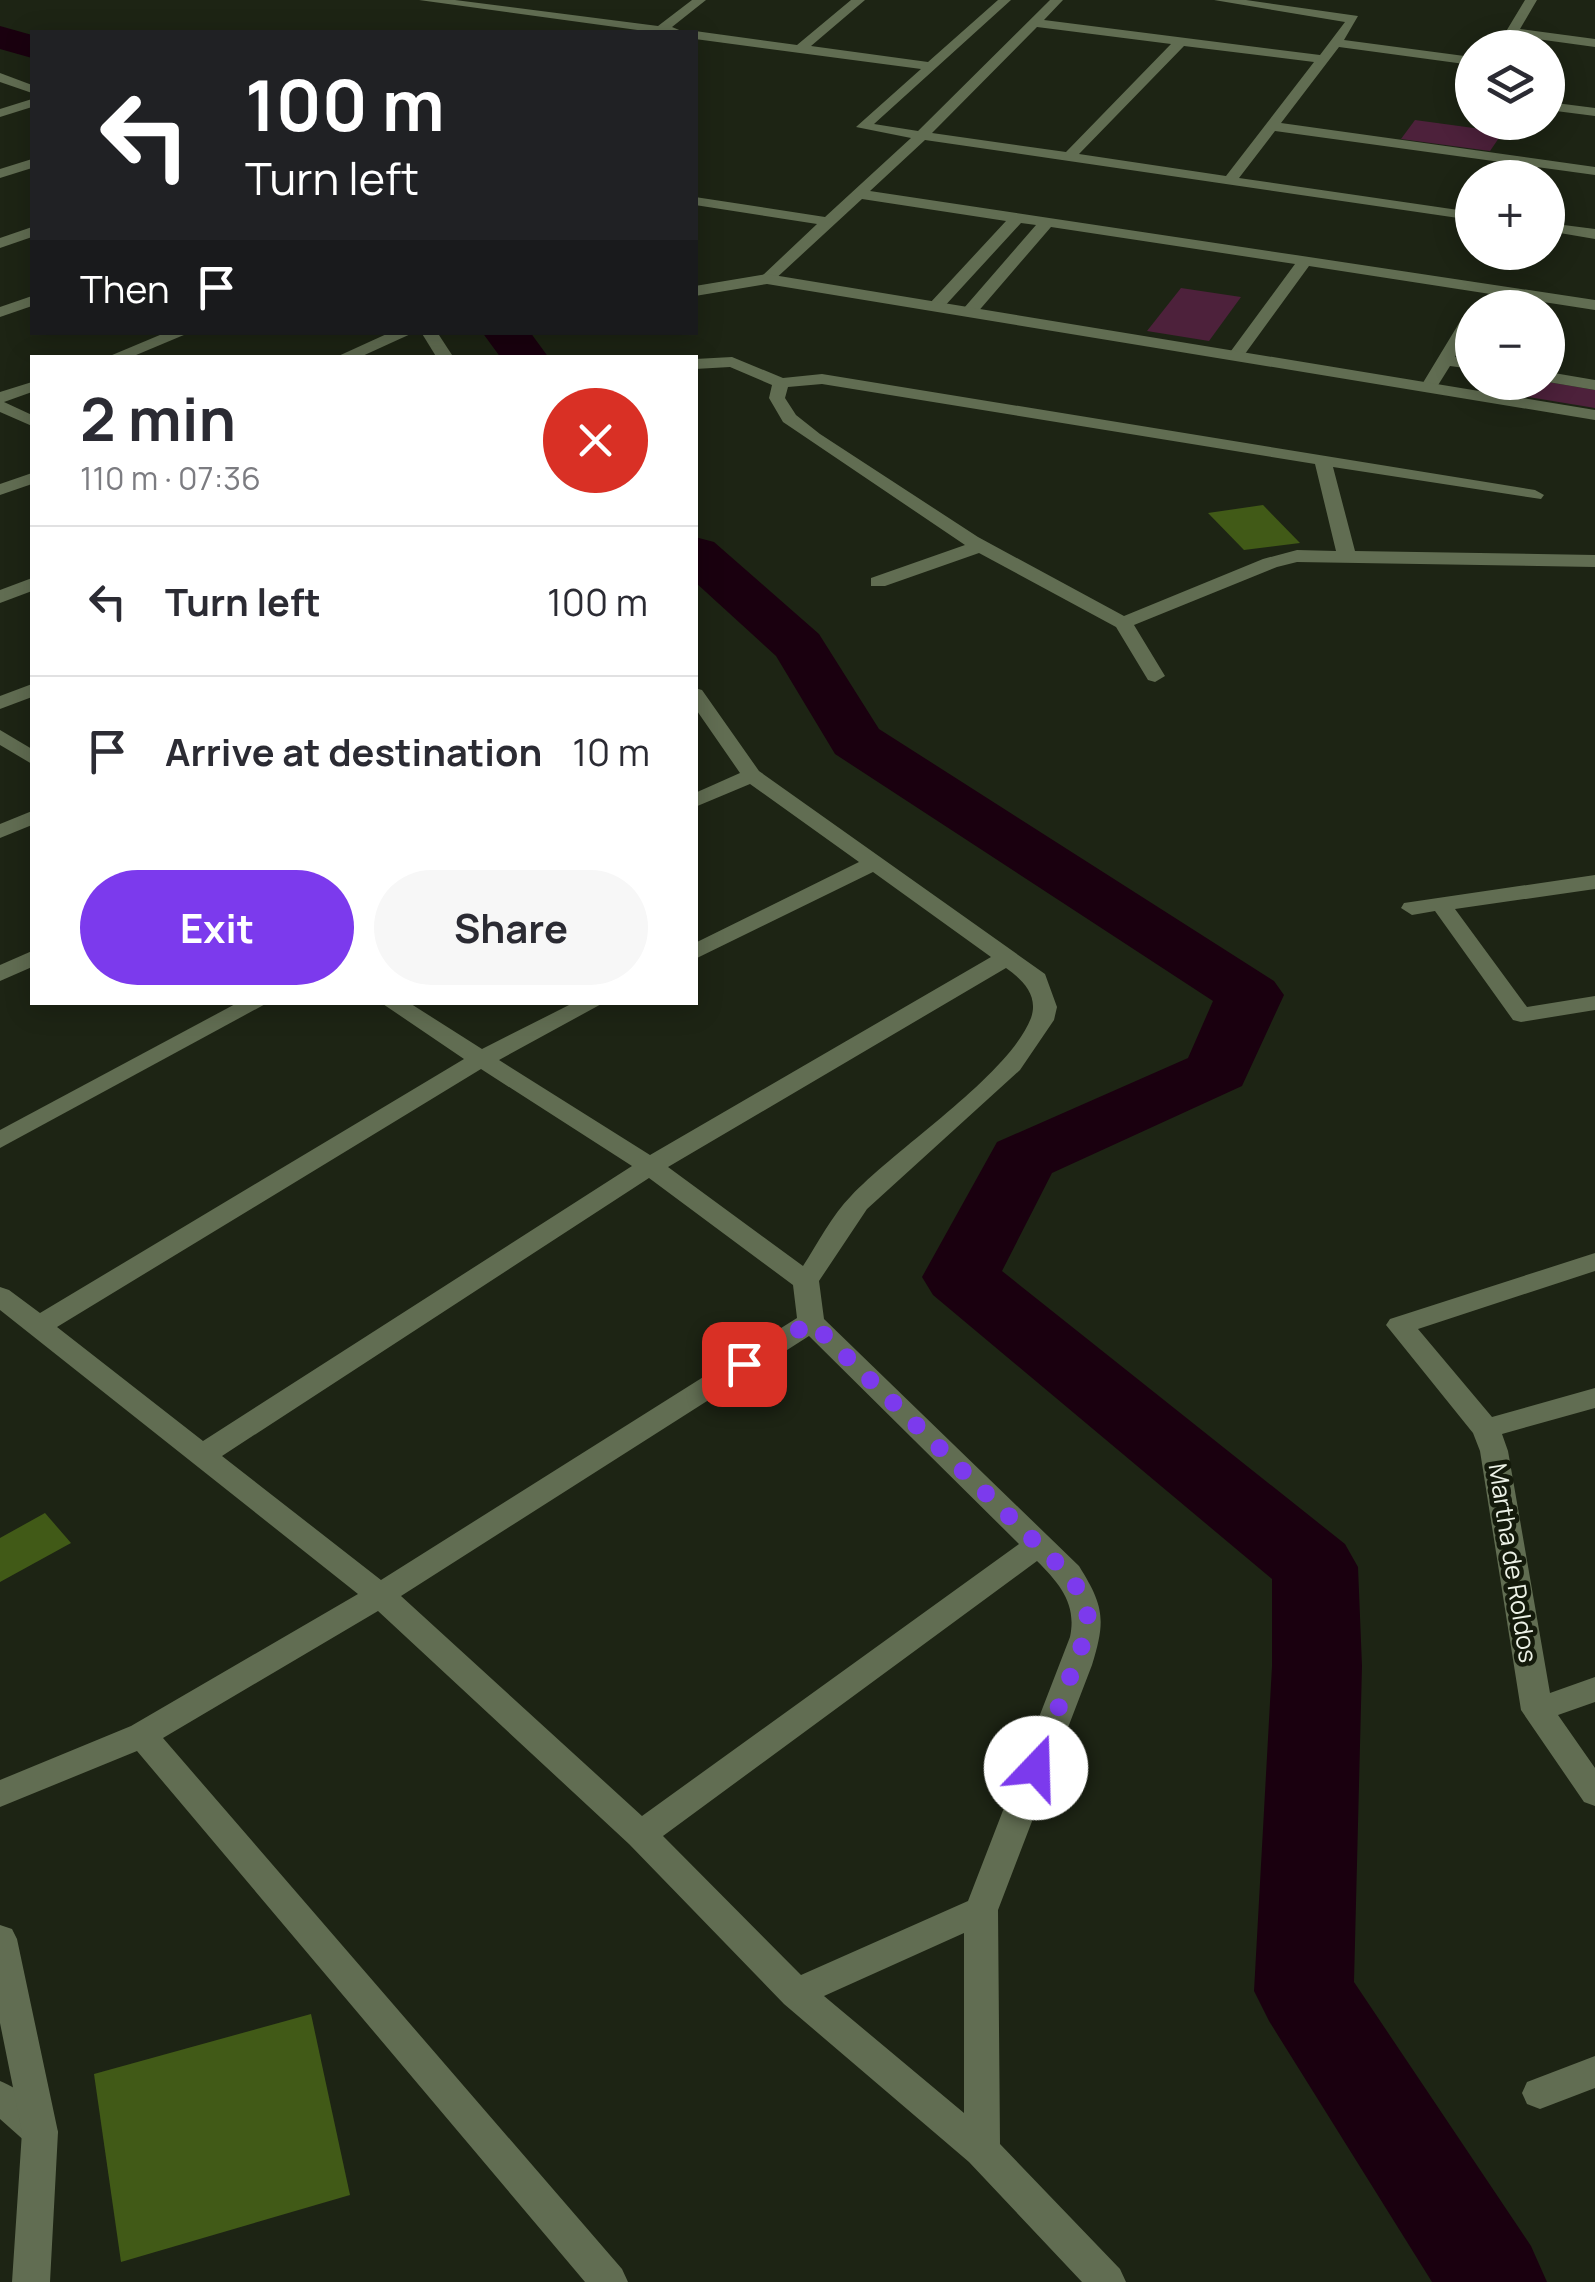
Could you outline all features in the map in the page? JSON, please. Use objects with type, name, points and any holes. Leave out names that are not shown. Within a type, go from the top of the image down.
[{"type":"street","points":[[425,0],[660,30],[700,0]]},
{"type":"street","points":[[531,14],[553,0]]},
{"type":"street","points":[[800,49],[859,0]]},
{"type":"street","points":[[1005,0],[863,128],[1455,213]]},
{"type":"street","points":[[768,279],[921,136],[1058,0]]},
{"type":"street","points":[[1220,0],[1273,3],[1352,17],[1229,180]]},
{"type":"street","points":[[1513,30],[1531,0]]},
{"type":"street","points":[[1034,23],[1322,59]]},
{"type":"street","points":[[698,35],[931,66]]},
{"type":"street","points":[[1565,39],[1595,43]]},
{"type":"street","points":[[1070,158],[1181,42]]},
{"type":"street","points":[[1334,43],[1455,59]]},
{"type":"street","points":[[0,76],[30,88]]},
{"type":"street","points":[[0,113],[30,104]]},
{"type":"street","points":[[1565,108],[1595,112]]},
{"type":"street","points":[[1270,126],[1595,171]]},
{"type":"street","points":[[0,174],[30,165]]},
{"type":"street","points":[[859,194],[1595,304]]},
{"type":"street","points":[[698,201],[830,222]]},
{"type":"street","points":[[936,306],[1018,216]]},
{"type":"street","points":[[970,311],[1048,221]]},
{"type":"street","points":[[1565,230],[1595,234]]},
{"type":"street","points":[[0,243],[30,233]]},
{"type":"street","points":[[1236,355],[1304,261]]},
{"type":"street","points":[[698,291],[768,279],[1595,415]]},
{"type":"street","points":[[0,312],[30,302]]},
{"type":"street","points":[[122,355],[175,335]]},
{"type":"street","points":[[349,355],[399,335]]},
{"type":"street","points":[[1429,386],[1455,343]]},
{"type":"street","points":[[1445,360],[1455,361]]},
{"type":"street","points":[[698,364],[732,362],[782,382],[822,379],[1535,496]]},
{"type":"street","points":[[1565,380],[1595,385]]},
{"type":"street","points":[[782,382],[777,398],[789,418],[981,546],[1123,623],[1154,676]]},
{"type":"street","points":[[0,398],[30,387]]},
{"type":"street","points":[[0,406],[30,420]]},
{"type":"street","points":[[1323,462],[1346,554]]},
{"type":"street","points":[[0,490],[30,479]]},
{"type":"street","points":[[878,582],[981,546]]},
{"type":"street","points":[[1123,623],[1297,556],[1595,561]]},
{"type":"street","points":[[0,597],[30,585]]},
{"type":"street","points":[[0,702],[30,691]]},
{"type":"street","points":[[698,698],[752,775],[1008,957],[1037,979],[1043,993],[1045,1007],[1036,1033],[1011,1065],[858,1203],[806,1281],[811,1322],[1068,1574],[1087,1603],[1088,1629],[981,1910],[982,2150]]},
{"type":"street","points":[[0,736],[30,757]]},
{"type":"street","points":[[698,800],[752,775]]},
{"type":"street","points":[[0,832],[30,818]]},
{"type":"street","points":[[698,951],[876,862]]},
{"type":"street","points":[[1412,908],[1595,882]]},
{"type":"street","points":[[1440,904],[1521,1015],[1595,1003]]},
{"type":"street","points":[[202,1455],[650,1166],[1008,957]]},
{"type":"street","points":[[0,974],[30,959]]},
{"type":"street","points":[[0,1140],[252,1005]]},
{"type":"street","points":[[396,1005],[650,1166],[806,1281]]},
{"type":"street","points":[[39,1326],[479,1060],[588,1005]]},
{"type":"street","points":[[1486,1429],[1400,1325],[1595,1262]]},
{"type":"street","points":[[0,1296],[380,1595],[642,1835],[796,1993],[982,2150],[1107,2282]]},
{"type":"street","points":[[0,1794],[142,1735],[380,1595],[811,1322]]},
{"type":"street","name":"Martha de Roldos","points":[[1595,1398],[1486,1429],[1494,1451],[1537,1710],[1595,1793]]},
{"type":"street","points":[[642,1835],[1037,1546]]},
{"type":"street","points":[[1537,1710],[1595,1689]]},
{"type":"street","points":[[142,1735],[609,2282]]},
{"type":"street","points":[[796,1993],[981,1910]]},
{"type":"street","points":[[0,1939],[40,2132],[30,2282]]},
{"type":"street","points":[[1540,2092],[1595,2072]]},
{"type":"street","points":[[0,2097],[40,2132]]},
{"type":"shaded area","points":[[1415,120],[1455,125],[1455,140],[1498,140],[1490,151],[1401,139]]},
{"type":"shaded area","points":[[1181,288],[1241,297],[1209,341],[1147,331]]},
{"type":"shaded area","points":[[1565,385],[1595,390],[1595,408],[1547,400],[1565,400]]},
{"type":"building","points":[[1263,505],[1300,543],[1244,550],[1208,513]]},
{"type":"building","points":[[45,1513],[71,1543],[0,1582],[0,1538]]},
{"type":"building","points":[[311,2014],[350,2195],[121,2262],[94,2074]]},
{"type":"waterway","points":[[0,37],[30,46]]},
{"type":"waterway","points":[[507,335],[524,355]]},
{"type":"waterway","points":[[698,556],[799,646],[856,741],[1250,995],[1217,1071],[1023,1158],[960,1277],[1315,1567],[1317,1666],[1304,1991],[1493,2282]]},
{"type":"route","points":[[744,1364],[811,1322],[1068,1574],[1087,1603],[1088,1629],[1036,1768]]}]
